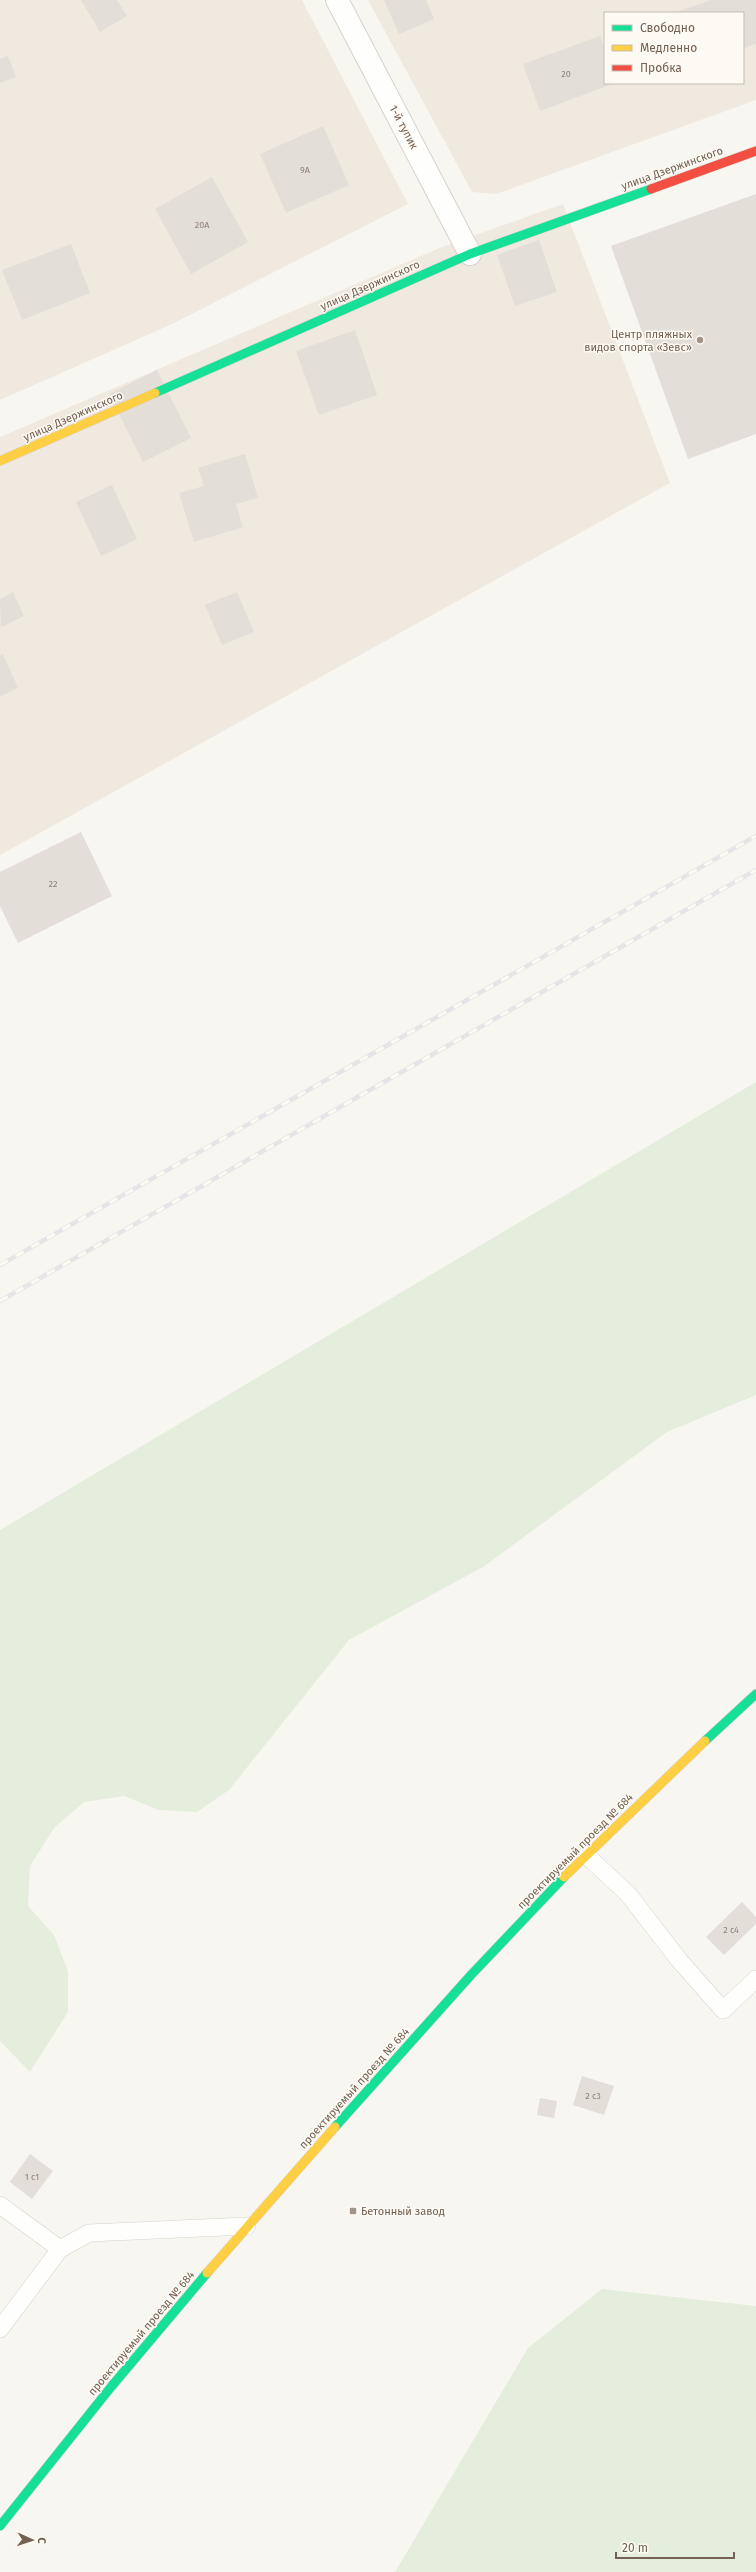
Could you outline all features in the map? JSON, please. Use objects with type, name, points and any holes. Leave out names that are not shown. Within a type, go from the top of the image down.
[{"type":"street","name":"1-й тупик","points":[[337,0],[470,254]]},
{"type":"street","name":"улица Дзержинского","points":[[0,461],[470,254],[756,151]]},
{"type":"street","name":"проектируемый проезд № 684","points":[[0,2526],[39,2474],[247,2226],[529,1914],[586,1855],[756,1694]]},
{"type":"lane","points":[[586,1855],[628,1894],[679,1960],[724,2010],[756,1979]]},
{"type":"lane","points":[[0,2205],[60,2249]]},
{"type":"lane","points":[[0,2329],[60,2249],[89,2233],[247,2226]]},
{"type":"shaded area","points":[[0,0],[302,0],[408,204],[170,325],[0,400]]},
{"type":"shaded area","points":[[368,0],[756,0],[756,100],[496,194],[472,192]]},
{"type":"shaded area","points":[[563,204],[670,483],[0,855],[0,437],[442,247]]},
{"type":"green space","points":[[756,1082],[756,1395],[667,1432],[483,1567],[349,1640],[229,1790],[197,1812],[159,1810],[124,1796],[84,1802],[54,1828],[30,1866],[28,1906],[54,1935],[68,1971],[68,2012],[30,2072],[0,2041],[0,1530]]},
{"type":"green space","points":[[602,2289],[756,2306],[756,2572],[395,2572],[528,2348]]},
{"type":"building","points":[[81,0],[117,0],[127,16],[100,32]]},
{"type":"building","points":[[384,0],[426,0],[434,19],[399,34]]},
{"type":"building","points":[[711,0],[756,0],[756,44],[744,48],[744,12],[676,12]]},
{"type":"building","points":[[600,36],[604,47],[604,84],[612,84],[540,111],[523,64]]},
{"type":"building","points":[[8,56],[16,77],[0,83],[0,59]]},
{"type":"building","points":[[323,126],[349,185],[286,213],[260,154]]},
{"type":"building","points":[[212,177],[248,242],[191,274],[155,209]]},
{"type":"building","name":"Центр пляжных видов спорта «Зевс»","points":[[756,194],[756,434],[688,459],[611,246]]},
{"type":"building","points":[[539,240],[557,292],[515,306],[497,255]]},
{"type":"building","points":[[71,244],[90,293],[22,320],[2,270]]},
{"type":"building","points":[[355,330],[377,395],[319,415],[296,351]]},
{"type":"building","points":[[157,370],[191,438],[143,462],[109,394]]},
{"type":"building","points":[[245,454],[258,498],[236,504],[243,527],[194,542],[179,493],[204,486],[198,468]]},
{"type":"building","points":[[112,485],[137,539],[101,556],[76,502]]},
{"type":"building","points":[[13,592],[24,616],[1,627],[0,599]]},
{"type":"building","points":[[237,592],[254,632],[222,645],[205,605]]},
{"type":"building","points":[[3,654],[18,688],[0,697],[0,656]]},
{"type":"building","points":[[81,832],[112,896],[18,943],[0,906],[0,872]]},
{"type":"building","points":[[742,1902],[756,1917],[756,1924],[724,1955],[706,1937]]},
{"type":"building","points":[[582,2076],[614,2086],[604,2115],[573,2105]]},
{"type":"building","points":[[540,2098],[557,2101],[554,2118],[537,2115]]},
{"type":"building","points":[[30,2154],[53,2171],[32,2199],[10,2182]]},
{"type":"railway","points":[[0,1265],[756,836]]},
{"type":"railway","points":[[0,1301],[756,870]]},
{"type":"traffic: fast","points":[[155,393],[470,254],[651,189]]},
{"type":"traffic: fast","points":[[705,1741],[756,1694]]},
{"type":"traffic: fast","points":[[335,2127],[471,1975],[564,1877]]},
{"type":"traffic: fast","points":[[0,2526],[111,2387],[207,2273]]},
{"type":"traffic: slow","points":[[0,461],[155,393]]},
{"type":"traffic: slow","points":[[564,1877],[705,1741]]},
{"type":"traffic: slow","points":[[207,2273],[335,2127]]},
{"type":"traffic: jam","points":[[651,189],[756,151]]},
{"type":"place","name":"Центр пляжных видов спорта «Зевс»","points":[[700,340]]},
{"type":"place","name":"Бетонный завод","points":[[353,2211]]}]
